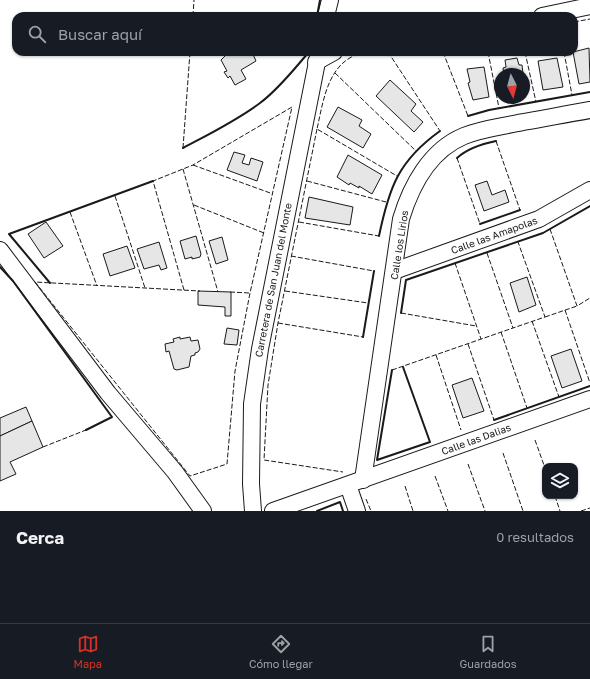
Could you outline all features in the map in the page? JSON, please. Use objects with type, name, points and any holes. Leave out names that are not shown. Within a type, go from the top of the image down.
[{"type":"street","points":[[327,12],[330,0]]},
{"type":"street","points":[[561,12],[590,6]]},
{"type":"street","name":"Carretera de San Juan del Monte","points":[[253,511],[251,484],[252,404],[260,349],[317,57]]},
{"type":"street","name":"Calle los Lirios","points":[[356,482],[394,271],[401,219],[407,200],[423,170],[442,150],[462,137],[481,130],[590,110]]},
{"type":"street","name":"Calle las Amapolas","points":[[394,271],[539,219],[590,190]]},
{"type":"street","points":[[0,250],[108,393],[175,472],[203,511]]},
{"type":"street","name":"Calle las Dalias","points":[[273,511],[590,398]]},
{"type":"street","points":[[356,482],[357,511]]},
{"type":"building","points":[[589,48],[590,82],[579,84],[574,56],[578,56],[578,51]]},
{"type":"building","points":[[225,56],[254,56],[256,61],[241,70],[246,79],[235,85],[230,76],[228,78],[224,72],[227,71],[221,60]]},
{"type":"building","points":[[517,58],[519,65],[522,65],[522,68],[503,68],[506,67],[505,60]]},
{"type":"building","points":[[557,58],[563,87],[543,90],[538,61]]},
{"type":"building","points":[[484,67],[489,97],[473,100],[468,83],[470,82],[467,69]]},
{"type":"building","points":[[390,80],[416,104],[411,111],[423,122],[414,132],[376,96]]},
{"type":"building","points":[[338,107],[362,120],[359,126],[371,134],[363,148],[327,127]]},
{"type":"building","points":[[234,152],[245,155],[242,163],[249,165],[251,158],[263,162],[257,181],[227,170]]},
{"type":"building","points":[[348,155],[382,175],[372,194],[359,186],[359,188],[350,183],[349,185],[337,177]]},
{"type":"building","points":[[487,181],[492,195],[505,190],[509,202],[484,211],[475,185]]},
{"type":"building","points":[[309,197],[353,207],[350,225],[305,218]]},
{"type":"building","points":[[46,222],[63,246],[44,258],[28,234]]},
{"type":"building","points":[[196,236],[201,254],[200,257],[185,259],[180,241]]},
{"type":"building","points":[[222,237],[228,260],[216,264],[209,241]]},
{"type":"building","points":[[159,242],[167,268],[161,270],[159,265],[144,269],[137,249]]},
{"type":"building","points":[[127,246],[135,268],[110,276],[103,254]]},
{"type":"building","points":[[527,277],[536,305],[519,312],[510,283]]},
{"type":"building","points":[[198,291],[231,292],[231,316],[225,316],[225,307],[198,305]]},
{"type":"building","points":[[227,328],[239,330],[237,345],[224,344]]},
{"type":"building","points":[[180,337],[180,339],[190,337],[191,341],[198,340],[200,349],[195,353],[195,355],[191,356],[189,367],[177,370],[174,369],[169,351],[166,352],[165,344],[174,342],[173,339]]},
{"type":"building","points":[[571,349],[582,381],[562,388],[551,356]]},
{"type":"building","points":[[472,378],[484,411],[463,418],[452,385]]},
{"type":"building","points":[[26,407],[32,421],[0,436],[0,418]]},
{"type":"building","points":[[32,421],[43,447],[10,462],[16,474],[0,481],[0,436]]},
{"type":"fence","points":[[193,12],[194,0]]},
{"type":"fence","points":[[578,21],[590,19]]},
{"type":"fence","points":[[183,148],[190,56]]},
{"type":"fence","points":[[353,56],[343,63],[335,72],[330,82],[322,105],[317,129],[397,176]]},
{"type":"fence","points":[[391,56],[440,131]]},
{"type":"fence","points":[[445,56],[468,116]]},
{"type":"fence","points":[[489,56],[499,108]]},
{"type":"fence","points":[[526,56],[536,102]]},
{"type":"fence","points":[[565,56],[572,95]]},
{"type":"fence","points":[[335,73],[416,151]]},
{"type":"fence","points":[[184,290],[153,181],[193,165],[292,107],[250,293],[235,371],[227,464],[190,476],[35,282],[200,291]]},
{"type":"fence","points":[[317,129],[278,323],[268,385],[264,460],[343,472]]},
{"type":"fence","points":[[496,141],[520,210]]},
{"type":"fence","points":[[457,158],[480,224]]},
{"type":"fence","points":[[193,165],[273,194]]},
{"type":"fence","points":[[183,169],[218,292]]},
{"type":"fence","points":[[307,181],[386,202]]},
{"type":"fence","points":[[115,196],[145,288]]},
{"type":"fence","points":[[194,205],[264,233]]},
{"type":"fence","points":[[70,212],[97,286]]},
{"type":"fence","points":[[299,222],[379,236]]},
{"type":"fence","points":[[550,229],[577,306],[590,298]]},
{"type":"fence","points":[[487,253],[513,328],[545,317],[518,242]]},
{"type":"fence","points":[[291,256],[374,271]]},
{"type":"fence","points":[[455,263],[481,339]]},
{"type":"fence","points":[[285,291],[368,303]]},
{"type":"fence","points":[[230,292],[250,293]]},
{"type":"fence","points":[[545,317],[577,306]]},
{"type":"fence","points":[[565,310],[590,383]]},
{"type":"fence","points":[[401,313],[476,326]]},
{"type":"fence","points":[[532,321],[559,397]]},
{"type":"fence","points":[[278,323],[363,337]]},
{"type":"fence","points":[[392,370],[513,328]]},
{"type":"fence","points":[[501,332],[527,408]]},
{"type":"fence","points":[[468,344],[494,420]]},
{"type":"fence","points":[[436,355],[461,430]]},
{"type":"fence","points":[[43,447],[86,430]]},
{"type":"fence","points":[[535,440],[543,463]]},
{"type":"fence","points":[[503,453],[523,511]]},
{"type":"fence","points":[[468,464],[485,511]]},
{"type":"fence","points":[[435,476],[448,511]]},
{"type":"fence","points":[[405,486],[413,511]]},
{"type":"fence","points":[[366,499],[371,511]]},
{"type":"fence","points":[[556,499],[560,511]]},
{"type":"fence","points":[[581,511],[590,508]]},
{"type":"wall","points":[[318,12],[320,0]]},
{"type":"wall","points":[[183,148],[251,110],[280,85],[305,56]]},
{"type":"wall","points":[[468,116],[489,110],[590,92]]},
{"type":"wall","points":[[379,236],[387,204],[398,177],[414,153],[440,131]]},
{"type":"wall","points":[[457,158],[475,147],[496,141]]},
{"type":"wall","points":[[50,283],[9,234],[153,181]]},
{"type":"wall","points":[[401,313],[406,280],[543,233],[590,206]]},
{"type":"wall","points":[[480,224],[520,210]]},
{"type":"wall","points":[[0,267],[13,281],[112,417],[86,430]]},
{"type":"wall","points":[[363,337],[374,271]]},
{"type":"wall","points":[[392,370],[377,460],[430,442],[403,367]]},
{"type":"wall","points":[[494,420],[590,386]]},
{"type":"wall","points":[[317,511],[340,502],[343,511]]}]
